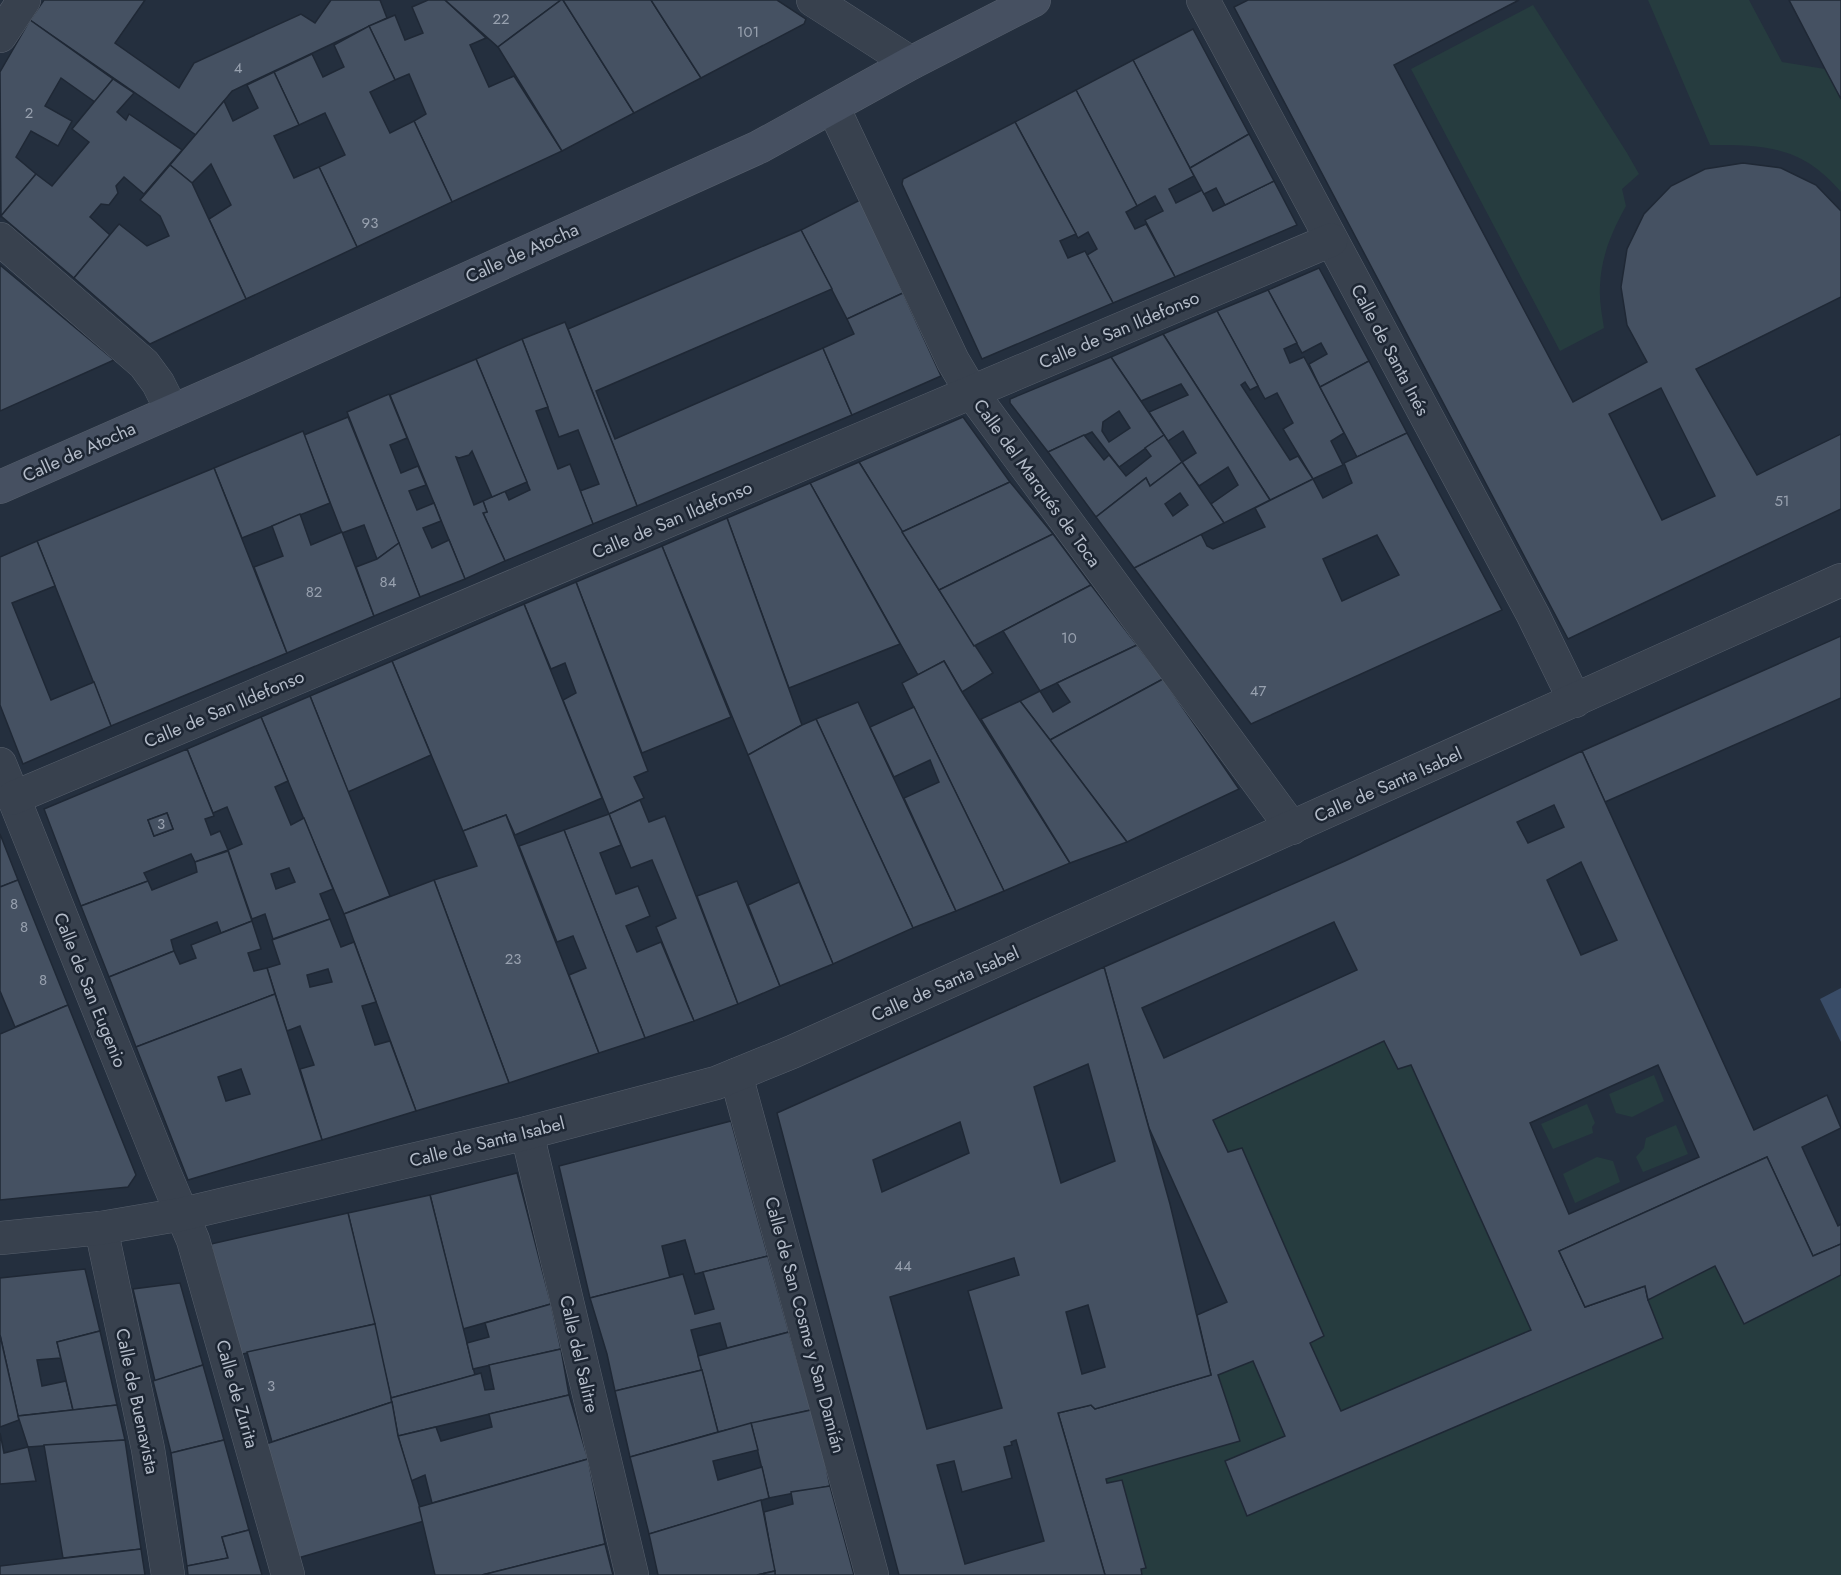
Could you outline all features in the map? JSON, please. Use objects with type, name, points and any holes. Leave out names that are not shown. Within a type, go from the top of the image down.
[{"type":"street","points":[[0,36],[24,0]]},
{"type":"street","points":[[813,0],[911,63]]},
{"type":"street","name":"Calle de Atocha","points":[[0,487],[759,147],[911,63],[1034,0]]},
{"type":"street","name":"Calle de Santa Inés","points":[[1203,0],[1533,615],[1575,701]]},
{"type":"street","name":"Calle del Marqués de Toca","points":[[834,107],[953,361],[972,393],[1292,828]]},
{"type":"street","points":[[0,239],[144,364],[158,383],[172,411]]},
{"type":"street","name":"Calle de San Ildefonso","points":[[14,798],[1330,240]]},
{"type":"street","name":"Calle de Santa Isabel","points":[[0,1238],[101,1228],[183,1214],[527,1134],[716,1083],[792,1052],[1841,580]]},
{"type":"street","name":"Calle de San Eugenio","points":[[0,764],[183,1214]]},
{"type":"street","name":"Calle de San Cosme y San Damián","points":[[736,1075],[872,1575]]},
{"type":"street","name":"Calle del Salitre","points":[[527,1134],[632,1575]]},
{"type":"street","name":"Calle de Zurita","points":[[183,1214],[199,1259],[288,1575]]},
{"type":"street","name":"Calle de Buenavista","points":[[101,1228],[148,1449],[168,1575]]},
{"type":"green space","points":[[1648,0],[1749,0],[1782,62],[1825,69],[1841,100],[1841,192],[1812,165],[1782,151],[1749,146],[1710,145]]},
{"type":"green space","points":[[1533,5],[1639,174],[1622,189],[1626,206],[1605,255],[1600,297],[1604,328],[1560,351],[1411,69]]},
{"type":"green space","points":[[1384,1041],[1398,1069],[1411,1065],[1531,1330],[1341,1411],[1310,1343],[1324,1336],[1242,1148],[1228,1152],[1213,1120]]},
{"type":"green space","points":[[1654,1075],[1664,1101],[1632,1117],[1616,1113],[1609,1094]]},
{"type":"green space","points":[[1587,1104],[1595,1123],[1592,1127],[1593,1133],[1553,1149],[1541,1124]]},
{"type":"green space","points":[[1676,1125],[1688,1154],[1643,1172],[1636,1157],[1644,1148],[1646,1138]]},
{"type":"green space","points":[[1597,1157],[1613,1161],[1620,1182],[1575,1203],[1563,1174]]},
{"type":"green space","points":[[1715,1266],[1744,1324],[1841,1275],[1841,1575],[1142,1575],[1141,1569],[1146,1568],[1122,1480],[1107,1483],[1106,1479],[1240,1441],[1218,1375],[1253,1361],[1285,1436],[1247,1516],[1663,1338],[1648,1300]]},
{"type":"water","points":[[1841,988],[1841,1042],[1820,999]]},
{"type":"building","points":[[44,0],[145,0],[115,43],[179,88],[194,63],[301,14],[315,23],[331,0],[380,0],[387,18],[232,91],[196,135],[30,20]]},
{"type":"building","points":[[428,0],[445,0],[486,38],[470,45],[489,87],[514,76],[562,151],[452,202],[414,121],[426,114],[409,74],[395,80],[369,26],[395,15],[405,40],[423,33],[412,7]]},
{"type":"building","points":[[445,0],[561,0],[498,47]]},
{"type":"building","points":[[561,0],[634,113],[562,151],[498,47]]},
{"type":"building","points":[[563,0],[651,0],[701,78],[634,113]]},
{"type":"building","points":[[651,0],[777,0],[806,19],[804,24],[701,78]]},
{"type":"building","points":[[1248,0],[1519,0],[1394,65],[1573,402],[1647,362],[1627,325],[1621,287],[1627,249],[1644,214],[1671,186],[1705,169],[1743,163],[1781,168],[1816,185],[1841,211],[1841,297],[1696,369],[1757,475],[1841,434],[1841,509],[1568,639],[1234,7]],"holes":[[[1661,388],[1715,496],[1662,520],[1609,414]]]},
{"type":"building","points":[[1789,0],[1841,0],[1841,99],[1825,69]]},
{"type":"building","points":[[30,20],[113,79],[95,102],[61,78],[45,106],[72,121],[58,146],[31,131],[16,157],[36,174],[1,216],[0,72]]},
{"type":"building","points":[[369,26],[395,80],[370,92],[390,133],[414,121],[452,202],[357,247],[319,167],[345,155],[325,113],[299,125],[274,72],[312,54],[323,77],[344,67],[334,45]]},
{"type":"building","points":[[1193,29],[1249,134],[1190,168],[1133,60]]},
{"type":"building","points":[[1133,60],[1194,176],[1169,189],[1176,203],[1202,190],[1213,211],[1274,181],[1297,225],[1175,277],[1145,220],[1163,211],[1155,196],[1137,206],[1076,90]]},
{"type":"building","points":[[274,72],[299,125],[274,136],[294,178],[319,167],[357,247],[246,299],[209,219],[231,205],[211,164],[192,183],[170,165],[224,101],[233,121],[258,108],[247,85]]},
{"type":"building","points":[[113,79],[134,93],[117,112],[126,120],[129,114],[182,150],[144,194],[124,177],[116,186],[118,193],[109,205],[101,204],[90,217],[110,235],[74,278],[1,216],[36,174],[52,186],[89,142],[72,129]]},
{"type":"building","points":[[1076,90],[1137,206],[1126,212],[1135,229],[1146,224],[1175,277],[1113,303],[1087,255],[1097,249],[1088,232],[1078,238],[1015,122]]},
{"type":"building","points":[[1015,122],[1076,234],[1060,241],[1068,258],[1085,251],[1113,303],[982,359],[902,184],[903,179]]},
{"type":"building","points":[[1249,134],[1274,181],[1225,205],[1216,188],[1204,194],[1190,168]]},
{"type":"building","points":[[170,165],[192,183],[246,299],[150,344],[74,278],[119,224],[147,246],[169,236],[160,216],[140,200]]},
{"type":"building","points":[[860,200],[903,293],[847,319],[801,230]]},
{"type":"building","points":[[801,230],[832,289],[596,391],[615,439],[823,348],[852,415],[637,506],[568,329]]},
{"type":"building","points":[[0,265],[114,360],[0,411]]},
{"type":"building","points":[[1319,268],[1369,361],[1320,387],[1309,364],[1327,354],[1321,343],[1302,353],[1268,290]]},
{"type":"building","points":[[1268,290],[1297,343],[1284,349],[1290,363],[1304,357],[1344,433],[1331,441],[1343,465],[1313,479],[1283,429],[1293,423],[1277,393],[1265,399],[1217,311]]},
{"type":"building","points":[[903,293],[941,376],[852,415],[823,348],[854,334],[847,319]]},
{"type":"building","points":[[1217,311],[1258,386],[1250,390],[1245,382],[1241,385],[1290,460],[1298,456],[1313,479],[1270,500],[1163,334]]},
{"type":"building","points":[[565,322],[637,506],[593,524],[580,491],[599,484],[578,430],[559,437],[522,339]]},
{"type":"building","points":[[1163,334],[1270,500],[1224,523],[1211,504],[1238,485],[1228,467],[1199,486],[1182,462],[1196,453],[1183,431],[1168,441],[1149,412],[1188,395],[1181,384],[1141,401],[1111,357]]},
{"type":"building","points":[[522,339],[548,407],[536,411],[558,469],[570,464],[593,524],[505,561],[483,513],[487,512],[483,501],[505,491],[509,500],[530,490],[476,359]]},
{"type":"building","points":[[1111,357],[1164,435],[1119,467],[1092,432],[1048,452],[1010,403],[1010,399]],"holes":[[[1119,411],[1130,428],[1109,442],[1102,431],[1103,422]]]},
{"type":"building","points":[[476,359],[527,482],[492,497],[472,451],[469,455],[456,457],[474,505],[483,501],[487,512],[483,513],[505,561],[465,579],[390,395]]},
{"type":"building","points":[[1369,361],[1407,433],[1357,457],[1320,387]]},
{"type":"building","points":[[389,394],[407,438],[390,445],[401,473],[418,466],[426,485],[409,491],[417,510],[434,503],[441,521],[423,528],[432,548],[449,540],[465,579],[420,597],[347,412]]},
{"type":"building","points":[[348,417],[399,543],[377,559],[364,525],[342,533],[304,435]]},
{"type":"building","points":[[963,417],[1010,482],[902,532],[859,462]]},
{"type":"building","points":[[303,431],[330,503],[242,538],[214,468]]},
{"type":"building","points":[[1407,433],[1502,610],[1251,724],[1134,568],[1201,534],[1207,546],[1213,549],[1265,527],[1255,508],[1313,479],[1323,498],[1352,483],[1344,463]],"holes":[[[1377,535],[1399,575],[1342,601],[1323,559]]]},
{"type":"building","points":[[1084,435],[1104,460],[1109,455],[1126,476],[1151,456],[1145,448],[1164,435],[1182,462],[1150,486],[1146,478],[1096,517],[1048,452]]},
{"type":"building","points":[[859,462],[993,673],[962,692],[944,661],[918,675],[810,483]]},
{"type":"building","points":[[1182,462],[1224,523],[1134,568],[1096,517],[1146,478],[1150,486]],"holes":[[[1180,493],[1188,505],[1173,516],[1165,504]]]},
{"type":"building","points":[[214,468],[287,653],[111,726],[37,541]]},
{"type":"building","points":[[1010,482],[1053,534],[939,590],[902,532]]},
{"type":"building","points":[[810,483],[900,644],[789,688],[727,518]]},
{"type":"building","points":[[300,514],[311,545],[342,532],[374,616],[287,653],[254,567],[283,556],[272,526]]},
{"type":"building","points":[[727,518],[802,725],[748,755],[662,546]]},
{"type":"building","points":[[1053,534],[1091,585],[974,646],[939,590]]},
{"type":"building","points":[[37,541],[55,586],[12,603],[51,700],[94,682],[111,726],[23,764],[0,705],[0,557]]},
{"type":"building","points":[[399,543],[420,597],[374,616],[356,567],[377,559]]},
{"type":"building","points":[[662,546],[731,717],[642,753],[576,582]]},
{"type":"building","points":[[576,582],[648,771],[634,777],[644,798],[609,814],[563,700],[576,693],[565,663],[551,669],[524,604]]},
{"type":"building","points":[[1091,585],[1137,645],[1040,691],[1003,631]]},
{"type":"building","points":[[524,604],[602,798],[515,835],[506,815],[463,831],[392,661]]},
{"type":"building","points":[[1841,636],[1841,698],[1605,802],[1582,751]]},
{"type":"building","points":[[1137,645],[1163,679],[1050,740],[1020,701],[1040,691],[1053,712],[1070,702],[1057,683]]},
{"type":"building","points":[[392,661],[431,755],[348,792],[310,696]]},
{"type":"building","points":[[944,661],[1070,863],[1004,891],[902,683]]},
{"type":"building","points":[[1163,679],[1239,789],[1127,842],[1050,740]]},
{"type":"building","points":[[310,696],[390,896],[344,914],[261,717]]},
{"type":"building","points":[[1020,701],[1127,842],[1070,863],[981,719]]},
{"type":"building","points":[[858,702],[956,911],[913,928],[816,719]]},
{"type":"building","points":[[914,707],[1004,891],[956,911],[904,798],[939,782],[930,760],[894,777],[870,727]]},
{"type":"building","points":[[261,717],[288,781],[275,787],[291,825],[304,818],[333,889],[320,894],[330,919],[273,939],[265,914],[252,919],[228,850],[242,844],[227,807],[213,813],[187,749]],"holes":[[[289,868],[295,882],[276,889],[271,874]]]},
{"type":"building","points":[[816,719],[913,928],[833,964],[748,755]]},
{"type":"building","points":[[187,749],[214,816],[205,819],[211,835],[220,831],[228,850],[195,862],[191,854],[144,873],[148,881],[81,906],[44,809]],"holes":[[[167,813],[173,829],[154,836],[148,820]]]},
{"type":"building","points":[[1582,751],[1754,1130],[1827,1095],[1841,1128],[1802,1147],[1838,1226],[1841,1224],[1841,1244],[1813,1256],[1767,1157],[1559,1251],[1585,1307],[1645,1286],[1663,1338],[1247,1516],[1225,1461],[1285,1436],[1253,1361],[1218,1375],[1240,1441],[1106,1479],[1107,1483],[1122,1480],[1146,1568],[1141,1569],[1142,1575],[1105,1575],[1058,1413],[1091,1405],[1095,1409],[1211,1375],[1197,1315],[1227,1302],[1149,1128],[1104,967],[1345,861]],"holes":[[[1554,805],[1564,827],[1528,843],[1517,822]],[[1581,862],[1617,940],[1581,955],[1547,880]],[[1334,922],[1357,970],[1164,1058],[1142,1008]],[[1384,1041],[1398,1069],[1411,1065],[1531,1330],[1341,1411],[1310,1343],[1324,1336],[1242,1148],[1228,1152],[1213,1120]],[[1658,1065],[1699,1157],[1569,1214],[1530,1123]]]},
{"type":"building","points":[[640,800],[649,822],[665,816],[738,1004],[694,1021],[656,927],[676,918],[652,860],[631,868],[609,814]]},
{"type":"building","points":[[167,813],[173,829],[154,836],[148,820]]},
{"type":"building","points":[[609,814],[621,845],[600,853],[616,894],[638,886],[650,916],[626,926],[637,952],[661,942],[694,1021],[645,1038],[564,830]]},
{"type":"building","points":[[506,815],[599,1053],[509,1083],[434,880],[477,866],[463,831]]},
{"type":"building","points":[[564,830],[645,1038],[599,1053],[569,975],[586,968],[573,936],[557,942],[519,846]]},
{"type":"building","points":[[0,834],[18,880],[0,887]]},
{"type":"building","points":[[228,851],[252,921],[221,933],[217,922],[171,940],[174,951],[109,977],[81,906],[148,881],[152,890],[197,872],[195,862]]},
{"type":"building","points":[[18,880],[68,1005],[15,1027],[0,991],[0,887]]},
{"type":"building","points":[[434,880],[509,1083],[416,1111],[344,914]]},
{"type":"building","points":[[737,881],[780,986],[738,1004],[697,896]]},
{"type":"building","points":[[799,882],[833,964],[780,986],[748,905]]},
{"type":"building","points":[[330,919],[341,947],[354,942],[376,1002],[362,1006],[375,1045],[390,1041],[416,1111],[322,1140],[300,1069],[314,1065],[300,1026],[287,1031],[267,968],[280,964],[272,940]],"holes":[[[328,969],[332,982],[310,987],[307,975]]]},
{"type":"building","points":[[252,921],[261,949],[248,953],[254,971],[267,968],[275,994],[136,1047],[109,977],[174,951],[180,964],[196,958],[191,945]]},
{"type":"building","points":[[1104,967],[1170,1204],[1211,1375],[1095,1409],[1091,1405],[1058,1413],[1105,1575],[899,1575],[777,1113]],"holes":[[[1088,1064],[1115,1161],[1061,1183],[1034,1087]],[[960,1122],[969,1153],[882,1192],[873,1160]],[[1014,1258],[1019,1275],[968,1291],[1002,1408],[927,1429],[890,1297]],[[1088,1305],[1105,1367],[1082,1374],[1066,1312]],[[1016,1440],[1044,1541],[965,1564],[937,1465],[954,1461],[962,1492],[1012,1478],[1004,1447],[1012,1445],[1011,1442]]]},
{"type":"building","points":[[275,994],[322,1140],[188,1180],[136,1047]],"holes":[[[241,1069],[250,1094],[226,1101],[218,1077]]]},
{"type":"building","points":[[68,1005],[136,1175],[128,1187],[0,1200],[0,1034]]},
{"type":"building","points":[[731,1121],[768,1256],[695,1274],[685,1240],[662,1246],[670,1278],[590,1298],[559,1166]]},
{"type":"building","points":[[1767,1157],[1813,1256],[1841,1244],[1841,1275],[1744,1324],[1715,1266],[1648,1300],[1645,1286],[1585,1307],[1559,1251]]},
{"type":"building","points":[[517,1173],[551,1304],[463,1329],[430,1195]]},
{"type":"building","points":[[430,1195],[475,1375],[391,1398],[348,1213]]},
{"type":"building","points":[[348,1213],[375,1324],[238,1355],[211,1244]]},
{"type":"building","points":[[768,1256],[789,1332],[727,1348],[720,1323],[691,1330],[702,1370],[615,1391],[607,1354],[590,1298],[683,1274],[695,1314],[714,1309],[703,1272]]},
{"type":"building","points":[[85,1269],[100,1331],[57,1342],[61,1358],[37,1360],[42,1386],[66,1381],[73,1410],[18,1416],[0,1335],[0,1278]]},
{"type":"building","points":[[180,1283],[203,1365],[155,1381],[133,1289]]},
{"type":"building","points":[[551,1304],[561,1349],[473,1369],[467,1343],[489,1337],[485,1323]]},
{"type":"building","points":[[375,1324],[392,1402],[272,1442],[247,1352]]},
{"type":"building","points":[[100,1331],[117,1405],[73,1410],[57,1342]]},
{"type":"building","points":[[789,1332],[811,1410],[718,1432],[698,1356]]},
{"type":"building","points":[[0,1335],[19,1420],[0,1427]]},
{"type":"building","points":[[561,1349],[569,1395],[398,1436],[391,1398],[481,1373],[485,1390],[494,1389],[489,1365]]},
{"type":"building","points":[[203,1365],[224,1440],[171,1453],[153,1381]]},
{"type":"building","points":[[702,1370],[718,1432],[630,1457],[615,1391]]},
{"type":"building","points":[[569,1395],[588,1459],[432,1503],[425,1475],[411,1481],[398,1436],[436,1427],[441,1441],[492,1427],[489,1414]]},
{"type":"building","points":[[392,1402],[398,1436],[424,1521],[298,1558],[263,1445]]},
{"type":"building","points":[[117,1405],[125,1440],[28,1447],[18,1416]]},
{"type":"building","points":[[811,1410],[830,1486],[769,1498],[751,1423]]},
{"type":"building","points":[[751,1423],[758,1450],[713,1461],[718,1480],[762,1467],[769,1498],[649,1534],[630,1457]]},
{"type":"building","points":[[0,1433],[4,1453],[28,1447],[36,1481],[0,1484]]},
{"type":"building","points":[[125,1440],[141,1549],[63,1558],[44,1445]]},
{"type":"building","points":[[224,1440],[249,1530],[222,1537],[228,1558],[187,1566],[171,1453]]},
{"type":"building","points":[[588,1459],[605,1544],[482,1575],[435,1575],[419,1507]]},
{"type":"building","points":[[830,1486],[854,1575],[775,1575],[764,1512],[793,1504],[791,1492]]},
{"type":"building","points":[[761,1500],[775,1571],[757,1575],[658,1575],[649,1534]]},
{"type":"building","points":[[249,1530],[262,1575],[188,1575],[187,1566],[228,1558],[222,1537]]},
{"type":"building","points":[[605,1544],[613,1575],[482,1575]]},
{"type":"building","points":[[141,1549],[145,1575],[0,1575],[0,1566]]},
{"type":"building","points":[[775,1571],[775,1575],[757,1575]]}]
